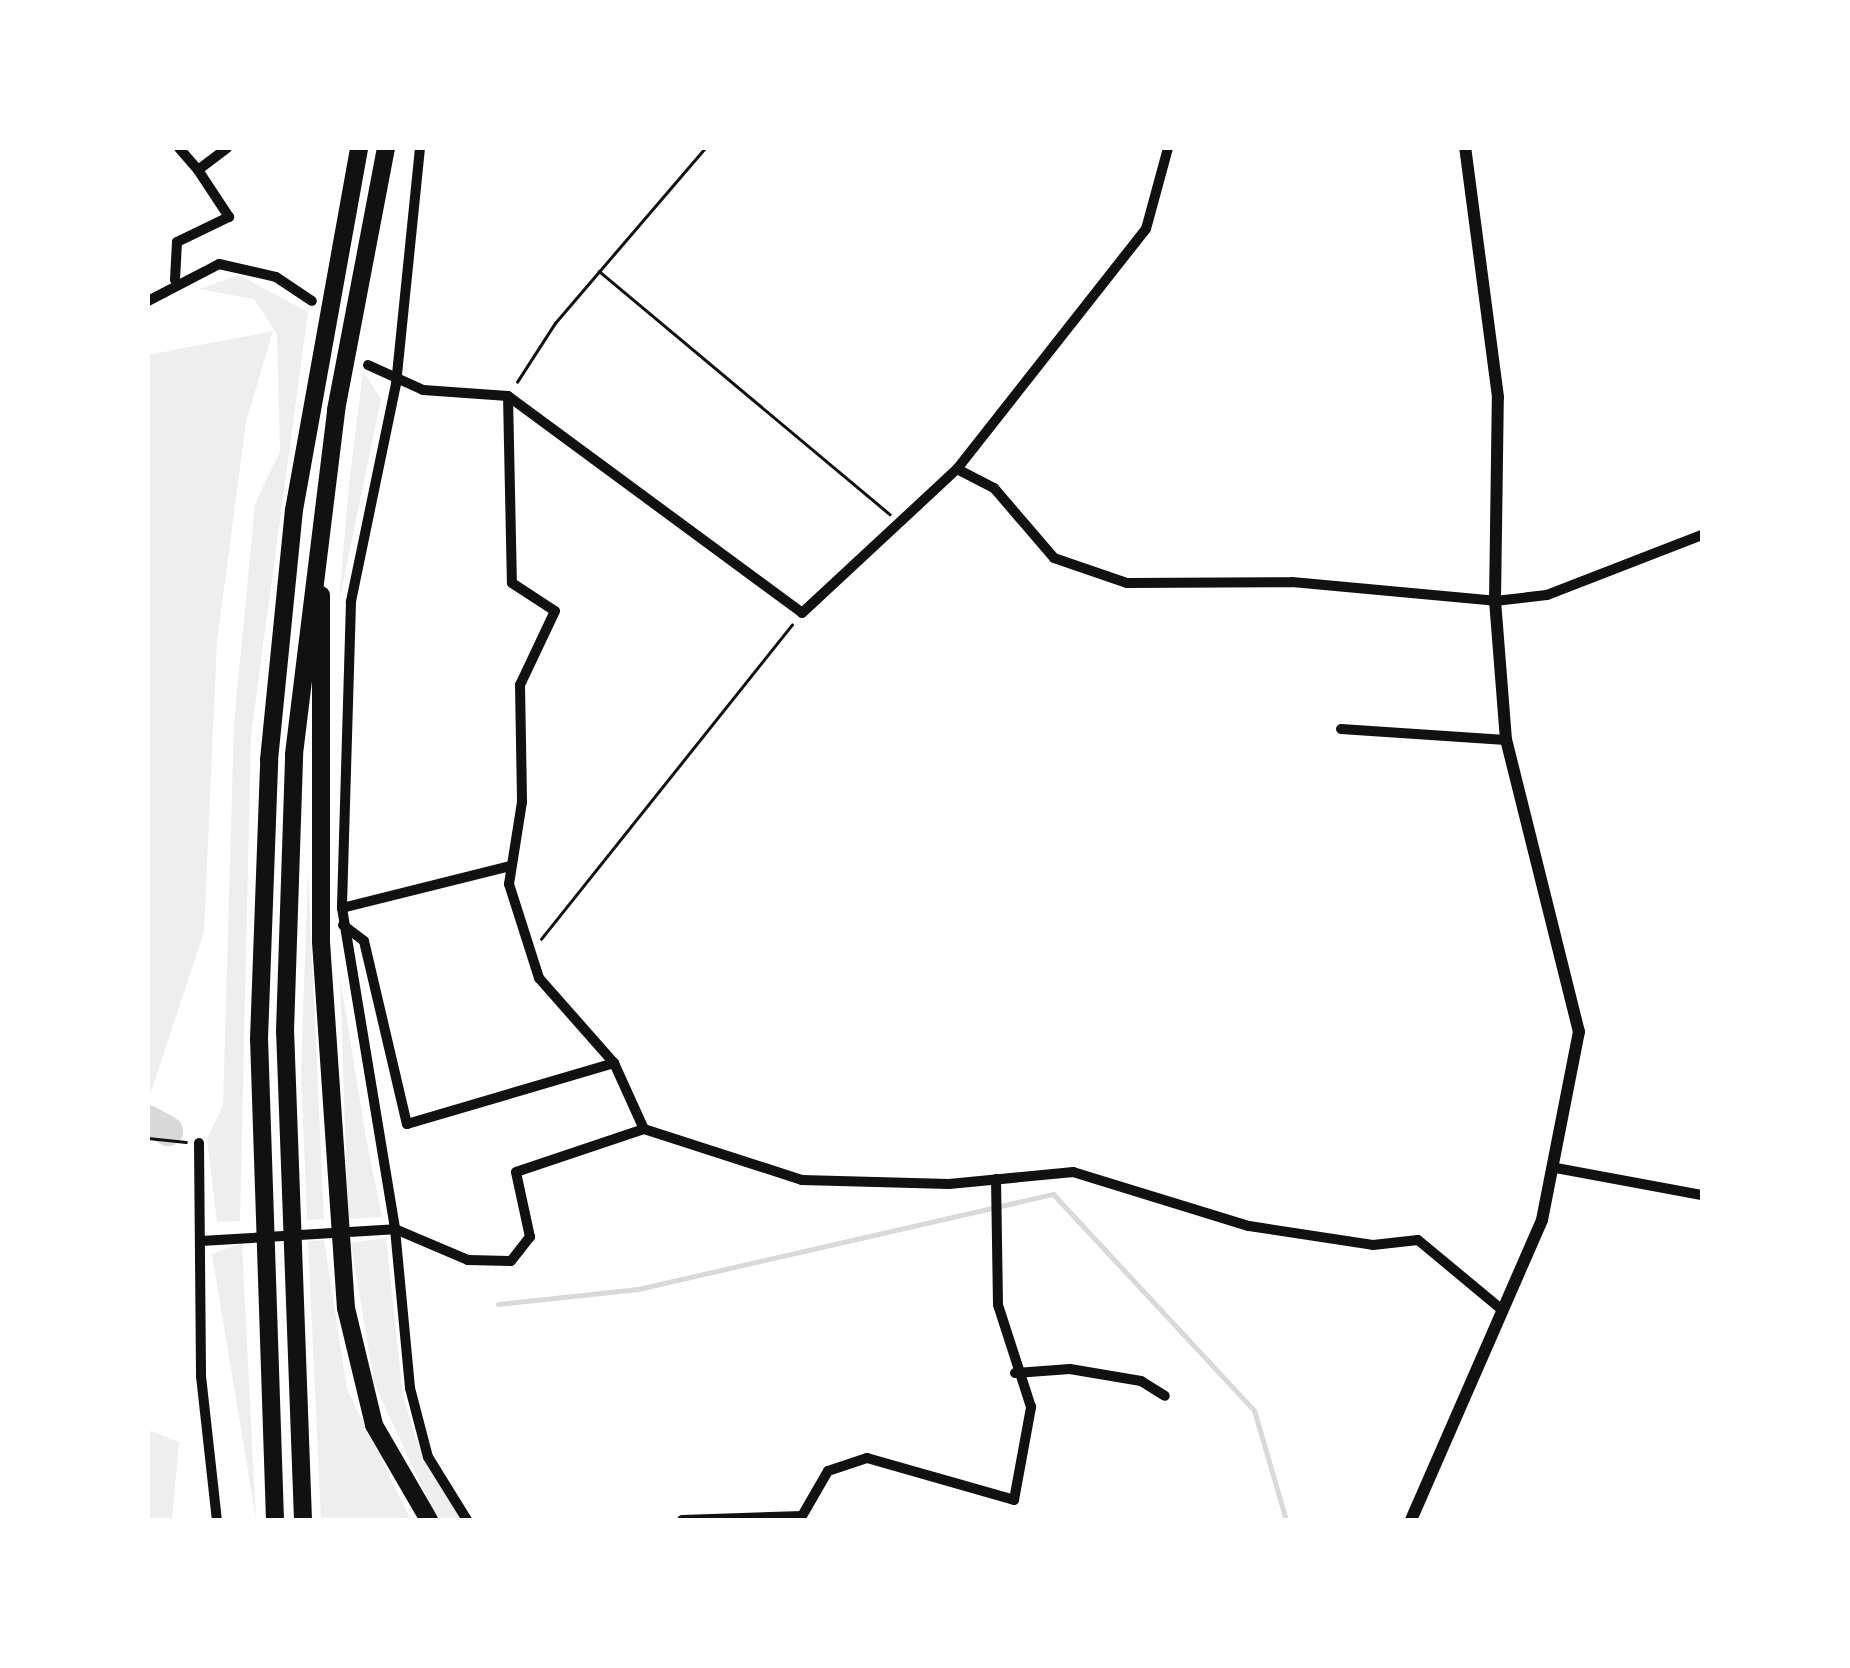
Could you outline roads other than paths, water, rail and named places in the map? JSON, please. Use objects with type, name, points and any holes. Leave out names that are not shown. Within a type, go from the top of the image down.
[{"type":"highway","points":[[276,1520],[259,1039],[268,760],[302,456],[359,148]]},
{"type":"highway","points":[[303,1520],[287,932],[296,734],[336,410],[386,148]]},
{"type":"highway","points":[[336,410],[317,747],[336,1208],[362,1385],[389,1456],[429,1520]]},
{"type":"street","points":[[176,280],[176,242],[229,217],[179,148]]},
{"type":"street","points":[[198,170],[227,148]]},
{"type":"street","points":[[420,148],[396,384],[351,602],[342,908],[414,1406],[428,1456],[468,1520]]},
{"type":"street","points":[[368,365],[396,384],[508,396],[802,613],[896,519],[957,469],[1146,229],[1168,148]]},
{"type":"street","points":[[1411,1520],[1556,1168],[1578,1005],[1506,740],[1495,601],[1498,397],[1465,148]]},
{"type":"street","points":[[148,301],[176,280],[241,267],[312,301]]},
{"type":"street","points":[[508,396],[512,583],[556,611],[520,685],[522,802],[511,866],[525,937],[551,998],[614,1064],[644,1129]]},
{"type":"street","points":[[957,469],[994,488],[1054,558],[1101,581],[1292,582],[1495,601],[1547,594],[1702,534]]},
{"type":"street","points":[[1341,729],[1506,740]]},
{"type":"street","points":[[342,908],[511,866]]},
{"type":"street","points":[[343,926],[364,940],[406,1124],[614,1064]]},
{"type":"street","points":[[207,1238],[390,1229],[468,1260],[511,1261],[530,1237],[516,1172],[644,1129],[802,1180],[996,1179],[1073,1172],[1250,1226],[1373,1245],[1418,1240],[1500,1308]]},
{"type":"street","points":[[199,1143],[207,1238],[200,1376],[217,1520]]},
{"type":"street","points":[[1556,1168],[1702,1194]]},
{"type":"street","points":[[682,1520],[802,1516],[828,1472],[867,1458],[1014,1500],[1031,1407],[1016,1373],[998,1305],[996,1179]]},
{"type":"street","points":[[1016,1373],[1070,1369],[1140,1381],[1165,1396]]},
{"type":"waterway","points":[[148,1120],[168,1131]]},
{"type":"waterway","points":[[498,1304],[638,1289],[1053,1194],[1254,1410],[1286,1520]]}]
